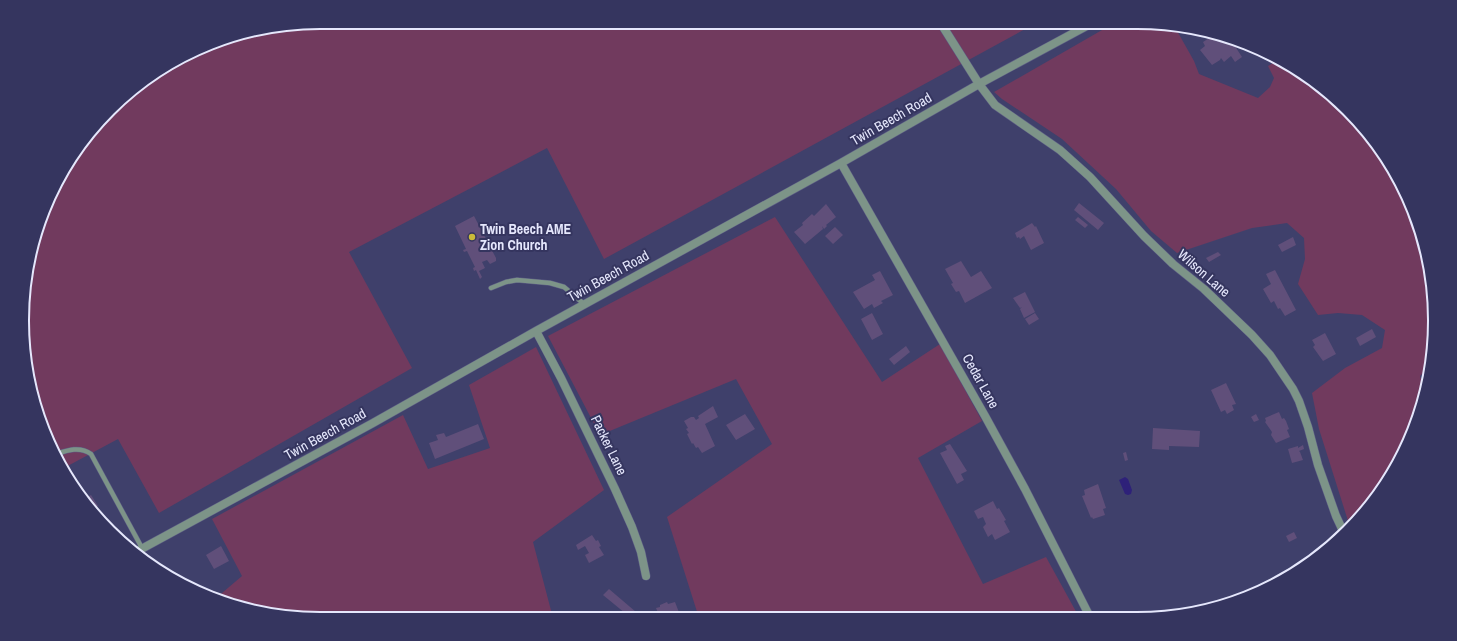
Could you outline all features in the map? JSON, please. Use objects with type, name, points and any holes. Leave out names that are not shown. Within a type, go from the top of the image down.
[{"type":"street","name":"Wilson Lane","points":[[944,29],[979,84],[995,105],[1060,150],[1090,177],[1144,236],[1173,264],[1204,289],[1252,335],[1270,355],[1293,389],[1299,401],[1308,427],[1318,465],[1336,516],[1342,528]]},
{"type":"street","name":"Twin Beech Road","points":[[139,549],[373,423],[584,304],[841,163],[979,84],[1081,29]]},
{"type":"street","name":"Cedar Lane","points":[[841,163],[978,402],[1087,612]]},
{"type":"street","name":"Packer Lane","points":[[536,331],[561,378],[622,503],[641,552],[646,576]]},
{"type":"lane","points":[[491,288],[506,282],[517,280],[550,282],[564,288],[584,304]]},
{"type":"lane","points":[[61,452],[78,449],[86,450],[91,454],[136,547]]},
{"type":"shaded area","points":[[320,29],[1025,29],[604,259],[547,148],[349,252],[412,368],[159,513],[118,439],[68,466],[51,432],[39,396],[31,359],[29,320],[31,282],[39,245],[51,209],[68,175],[89,143],[101,128],[128,101],[143,89],[175,68],[209,51],[245,39],[282,31]]},
{"type":"shaded area","points":[[1104,29],[1175,31],[1177,32],[1194,61],[1199,74],[1258,98],[1270,87],[1274,78],[1268,66],[1273,63],[1314,89],[1343,114],[1356,128],[1368,143],[1389,175],[1413,227],[1426,282],[1428,320],[1426,359],[1423,373],[1420,376],[1421,380],[1418,396],[1406,432],[1379,482],[1348,521],[1319,429],[1312,393],[1345,368],[1382,348],[1385,330],[1362,315],[1338,313],[1318,315],[1298,284],[1305,259],[1304,238],[1287,223],[1252,228],[1177,253],[1151,231],[1116,189],[1062,139],[1002,99],[994,92]]},
{"type":"shaded area","points":[[775,217],[882,382],[940,344],[982,421],[918,458],[983,584],[1046,557],[1076,612],[697,612],[667,517],[772,444],[736,379],[600,435],[548,336]]},
{"type":"shaded area","points":[[536,347],[604,490],[533,542],[551,612],[320,612],[282,610],[245,602],[220,594],[242,576],[212,519],[403,415],[428,469],[490,448],[469,385]]},
{"type":"shaded area","points":[[1125,477],[1128,479],[1132,490],[1131,494],[1128,495],[1125,494],[1119,480]]},
{"type":"building","points":[[1209,38],[1230,44],[1235,46],[1242,57],[1235,62],[1231,56],[1224,62],[1221,58],[1212,65],[1200,50],[1205,46],[1203,42]]},
{"type":"building","points":[[1079,203],[1104,223],[1098,230],[1074,210]]},
{"type":"building","points":[[826,204],[836,217],[826,225],[827,226],[824,229],[822,226],[823,229],[805,244],[794,232],[803,225],[802,223],[812,214],[814,216]]},
{"type":"building","name":"Twin Beech AME Zion Church","points":[[474,216],[496,258],[496,261],[490,264],[487,260],[482,262],[485,268],[479,271],[482,277],[480,279],[476,270],[474,271],[473,268],[475,267],[467,251],[464,252],[463,250],[466,249],[455,226]]},
{"type":"building","points":[[1078,217],[1088,225],[1085,228],[1075,220]]},
{"type":"building","points":[[1032,223],[1035,227],[1036,226],[1044,243],[1031,250],[1024,236],[1020,239],[1019,237],[1017,238],[1015,233]]},
{"type":"building","points":[[835,227],[843,235],[833,244],[825,236]]},
{"type":"building","points":[[1293,237],[1296,245],[1282,252],[1278,245]]},
{"type":"building","points":[[1218,252],[1221,255],[1209,262],[1206,258]]},
{"type":"building","points":[[961,261],[971,277],[981,271],[992,288],[965,303],[959,291],[956,292],[951,284],[953,283],[945,269]]},
{"type":"building","points":[[1275,270],[1296,310],[1285,316],[1280,308],[1278,309],[1274,301],[1271,303],[1263,289],[1271,284],[1266,274]]},
{"type":"building","points":[[880,271],[893,295],[881,301],[883,303],[874,308],[872,304],[864,309],[853,292],[875,280],[872,275]]},
{"type":"building","points":[[1025,292],[1035,312],[1024,318],[1020,309],[1022,307],[1020,308],[1013,298]]},
{"type":"building","points":[[872,313],[883,334],[872,340],[861,319]]},
{"type":"building","points":[[1035,313],[1039,319],[1029,325],[1025,319]]},
{"type":"building","points":[[1372,329],[1376,337],[1360,346],[1356,338]]},
{"type":"building","points":[[1325,333],[1336,354],[1323,361],[1313,347],[1315,345],[1312,340]]},
{"type":"building","points":[[906,346],[910,352],[894,365],[889,359]]},
{"type":"building","points":[[1226,383],[1236,404],[1232,405],[1234,410],[1227,414],[1225,410],[1221,412],[1211,390]]},
{"type":"building","points":[[713,406],[718,417],[705,424],[715,446],[702,453],[698,447],[696,448],[693,443],[692,444],[687,434],[689,433],[686,429],[688,428],[684,421],[691,417],[694,417],[696,420],[699,418],[698,416]]},
{"type":"building","points":[[1279,412],[1282,419],[1284,418],[1286,421],[1289,429],[1287,430],[1290,437],[1276,443],[1271,435],[1272,432],[1265,422],[1265,418]]},
{"type":"building","points":[[745,414],[755,429],[736,440],[726,425]]},
{"type":"building","points":[[1256,414],[1259,420],[1254,422],[1251,417]]},
{"type":"building","points":[[478,424],[484,439],[435,459],[429,443],[438,440],[436,435],[444,433],[446,437]]},
{"type":"building","points":[[1153,428],[1200,431],[1199,447],[1169,446],[1169,450],[1152,449]]},
{"type":"building","points":[[950,444],[967,471],[961,474],[964,480],[957,484],[940,453],[947,450],[945,446]]},
{"type":"building","points":[[1303,445],[1304,449],[1299,451],[1303,460],[1292,463],[1288,449],[1298,446],[1298,448]]},
{"type":"building","points":[[1126,452],[1128,460],[1125,461],[1123,453]]},
{"type":"building","points":[[1098,484],[1106,508],[1103,509],[1105,515],[1093,519],[1092,517],[1091,518],[1082,496],[1085,495],[1084,490]]},
{"type":"building","points":[[91,495],[98,506],[96,507],[88,497]]},
{"type":"building","points":[[993,501],[997,509],[999,508],[1006,520],[1004,521],[1010,532],[995,540],[992,534],[988,537],[983,527],[986,524],[983,517],[978,519],[974,511]]},
{"type":"building","points":[[1294,532],[1297,538],[1289,542],[1286,536]]},
{"type":"building","points":[[592,535],[596,541],[598,540],[601,546],[599,547],[604,555],[589,563],[585,555],[589,553],[585,546],[578,550],[576,545]]},
{"type":"building","points":[[221,546],[229,561],[214,569],[206,555]]},
{"type":"building","points":[[609,589],[636,612],[624,612],[603,595]]},
{"type":"building","points":[[667,602],[668,604],[675,602],[679,612],[658,612],[656,608],[660,607],[660,605]]},
{"type":"place","name":"Twin Beech AME Zion Church","points":[[472,237]]}]
